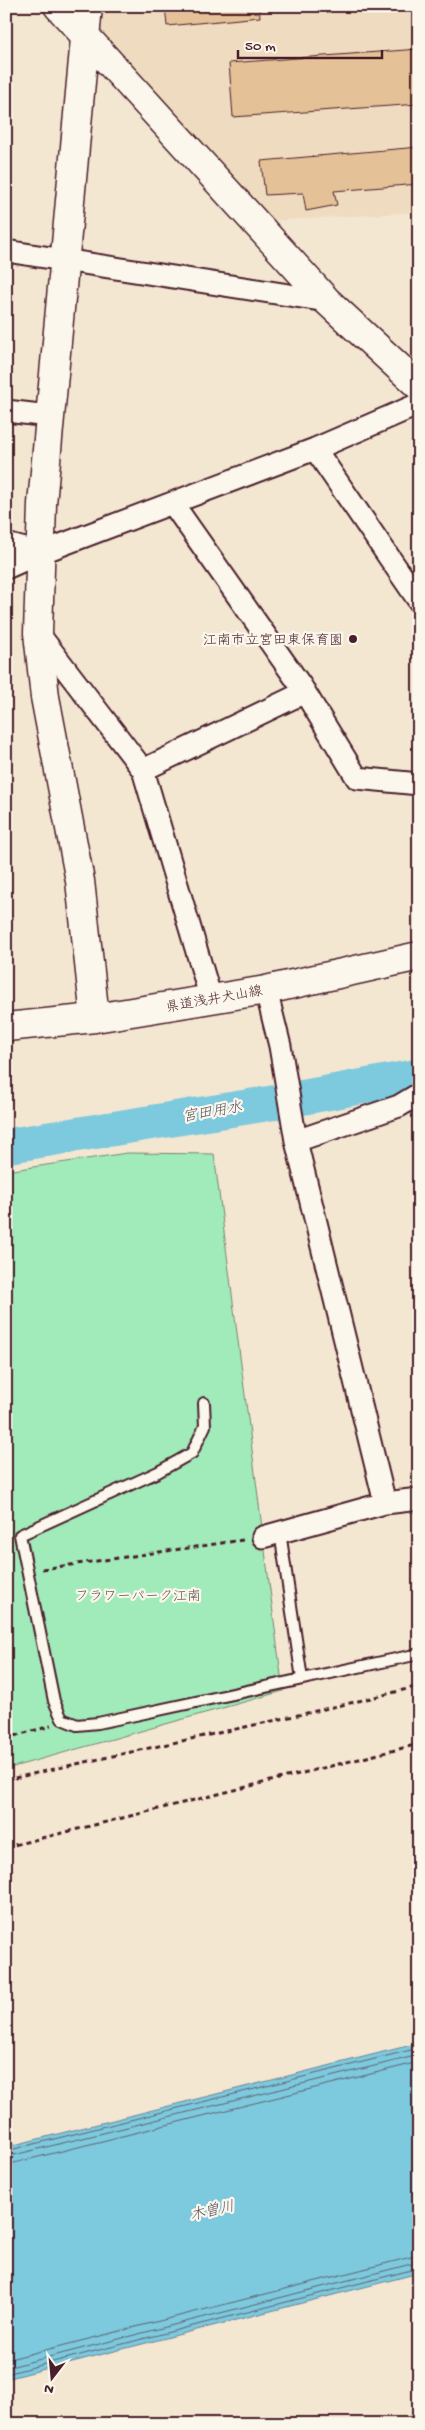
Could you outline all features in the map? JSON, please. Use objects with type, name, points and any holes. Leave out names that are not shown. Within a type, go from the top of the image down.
[{"type":"street","points":[[58,6],[327,301],[419,386]]},
{"type":"street","points":[[88,6],[49,416],[42,504],[38,633],[44,697],[80,881],[96,1018]]},
{"type":"street","points":[[6,251],[327,301]]},
{"type":"street","points":[[6,568],[40,553],[173,504],[419,404]]},
{"type":"street","points":[[6,411],[49,416]]},
{"type":"street","points":[[314,448],[419,601]]},
{"type":"street","points":[[173,504],[304,692],[357,778],[419,784]]},
{"type":"street","points":[[6,544],[40,553]]},
{"type":"street","points":[[38,633],[143,770],[211,999]]},
{"type":"street","points":[[143,770],[304,692]]},
{"type":"street","name":"県道浅井犬山線","points":[[6,1027],[96,1018],[266,990],[419,956]]},
{"type":"street","points":[[266,990],[280,1046],[296,1141],[385,1503]]},
{"type":"street","points":[[296,1141],[399,1106],[419,1094]]},
{"type":"street","points":[[272,1534],[385,1503],[419,1500]]},
{"type":"lane","points":[[204,1403],[205,1426],[192,1453],[158,1472],[20,1535],[54,1701],[62,1719],[77,1725],[98,1723],[419,1654]]},
{"type":"lane","points":[[272,1534],[302,1679]]},
{"type":"path","points":[[27,1571],[272,1534]]},
{"type":"path","points":[[6,1780],[139,1749],[291,1718],[419,1686]]},
{"type":"path","points":[[6,1738],[48,1728],[62,1719]]},
{"type":"path","points":[[6,1847],[419,1744]]},
{"type":"shaded area","points":[[97,6],[419,6],[419,212],[270,221],[95,31]]},
{"type":"green space","name":"フラワーパーク江南","points":[[127,1153],[214,1154],[283,1691],[6,1769],[6,1171]]},
{"type":"water","name":"木曽川","points":[[419,2043],[419,2273],[6,2379],[6,2147]]},
{"type":"building","points":[[165,6],[259,6],[260,17],[167,26]]},
{"type":"building","points":[[419,49],[419,104],[233,117],[229,63]]},
{"type":"building","points":[[419,147],[419,184],[334,191],[337,205],[306,211],[303,193],[265,195],[261,161]]},
{"type":"waterway","name":"宮田用水","points":[[6,1146],[278,1102],[419,1076]]},
{"type":"place","name":"江南市立宮田東保育園","points":[[353,639]]}]
